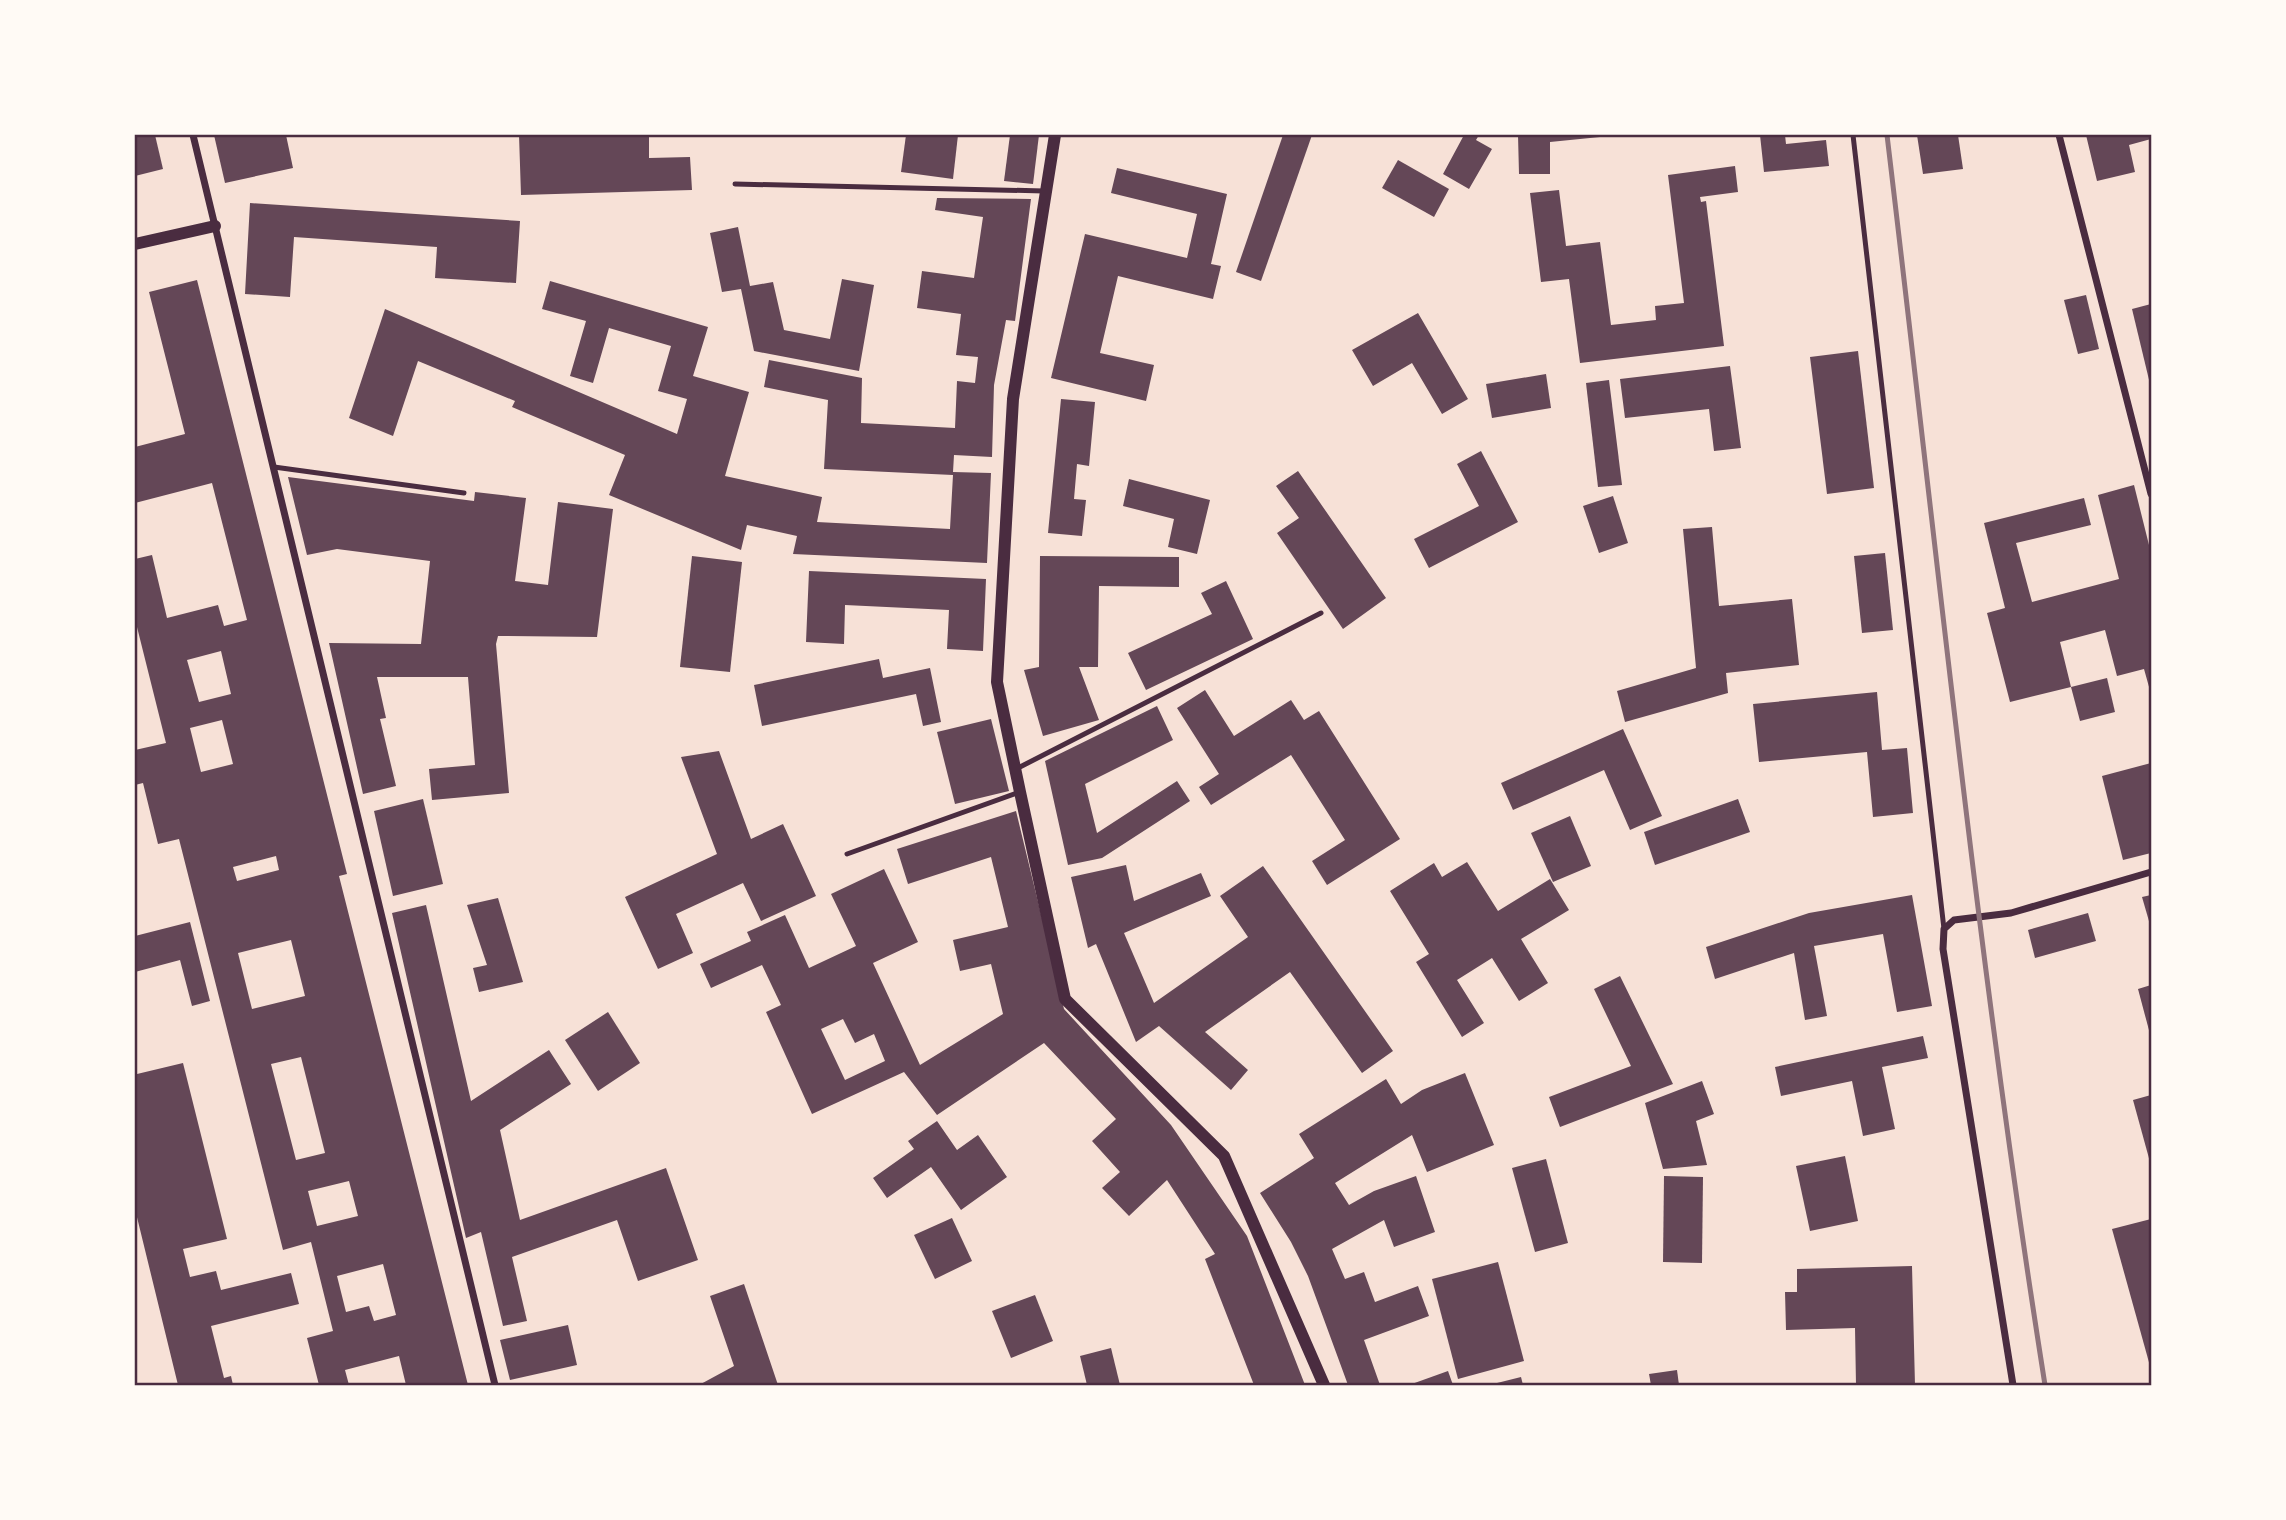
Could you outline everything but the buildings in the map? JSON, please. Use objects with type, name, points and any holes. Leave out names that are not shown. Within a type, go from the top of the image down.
[{"type":"street","points":[[193,135],[495,1385]]},
{"type":"street","points":[[1055,135],[1013,399],[998,655],[997,682],[1020,792],[1065,999],[1224,1156],[1324,1385]]},
{"type":"street","points":[[2059,135],[2151,494]]},
{"type":"street","points":[[135,244],[215,226]]},
{"type":"street","points":[[2013,1385],[1943,949],[1944,929],[1954,920],[2011,913],[2151,872]]},
{"type":"lane","points":[[1853,135],[1944,929]]},
{"type":"lane","points":[[735,184],[1047,191]]},
{"type":"lane","points":[[274,467],[464,493]]},
{"type":"lane","points":[[1017,769],[1321,613]]},
{"type":"lane","points":[[847,854],[1020,792]]},
{"type":"railway","points":[[1887,135],[1979,917],[2045,1385]]}]
